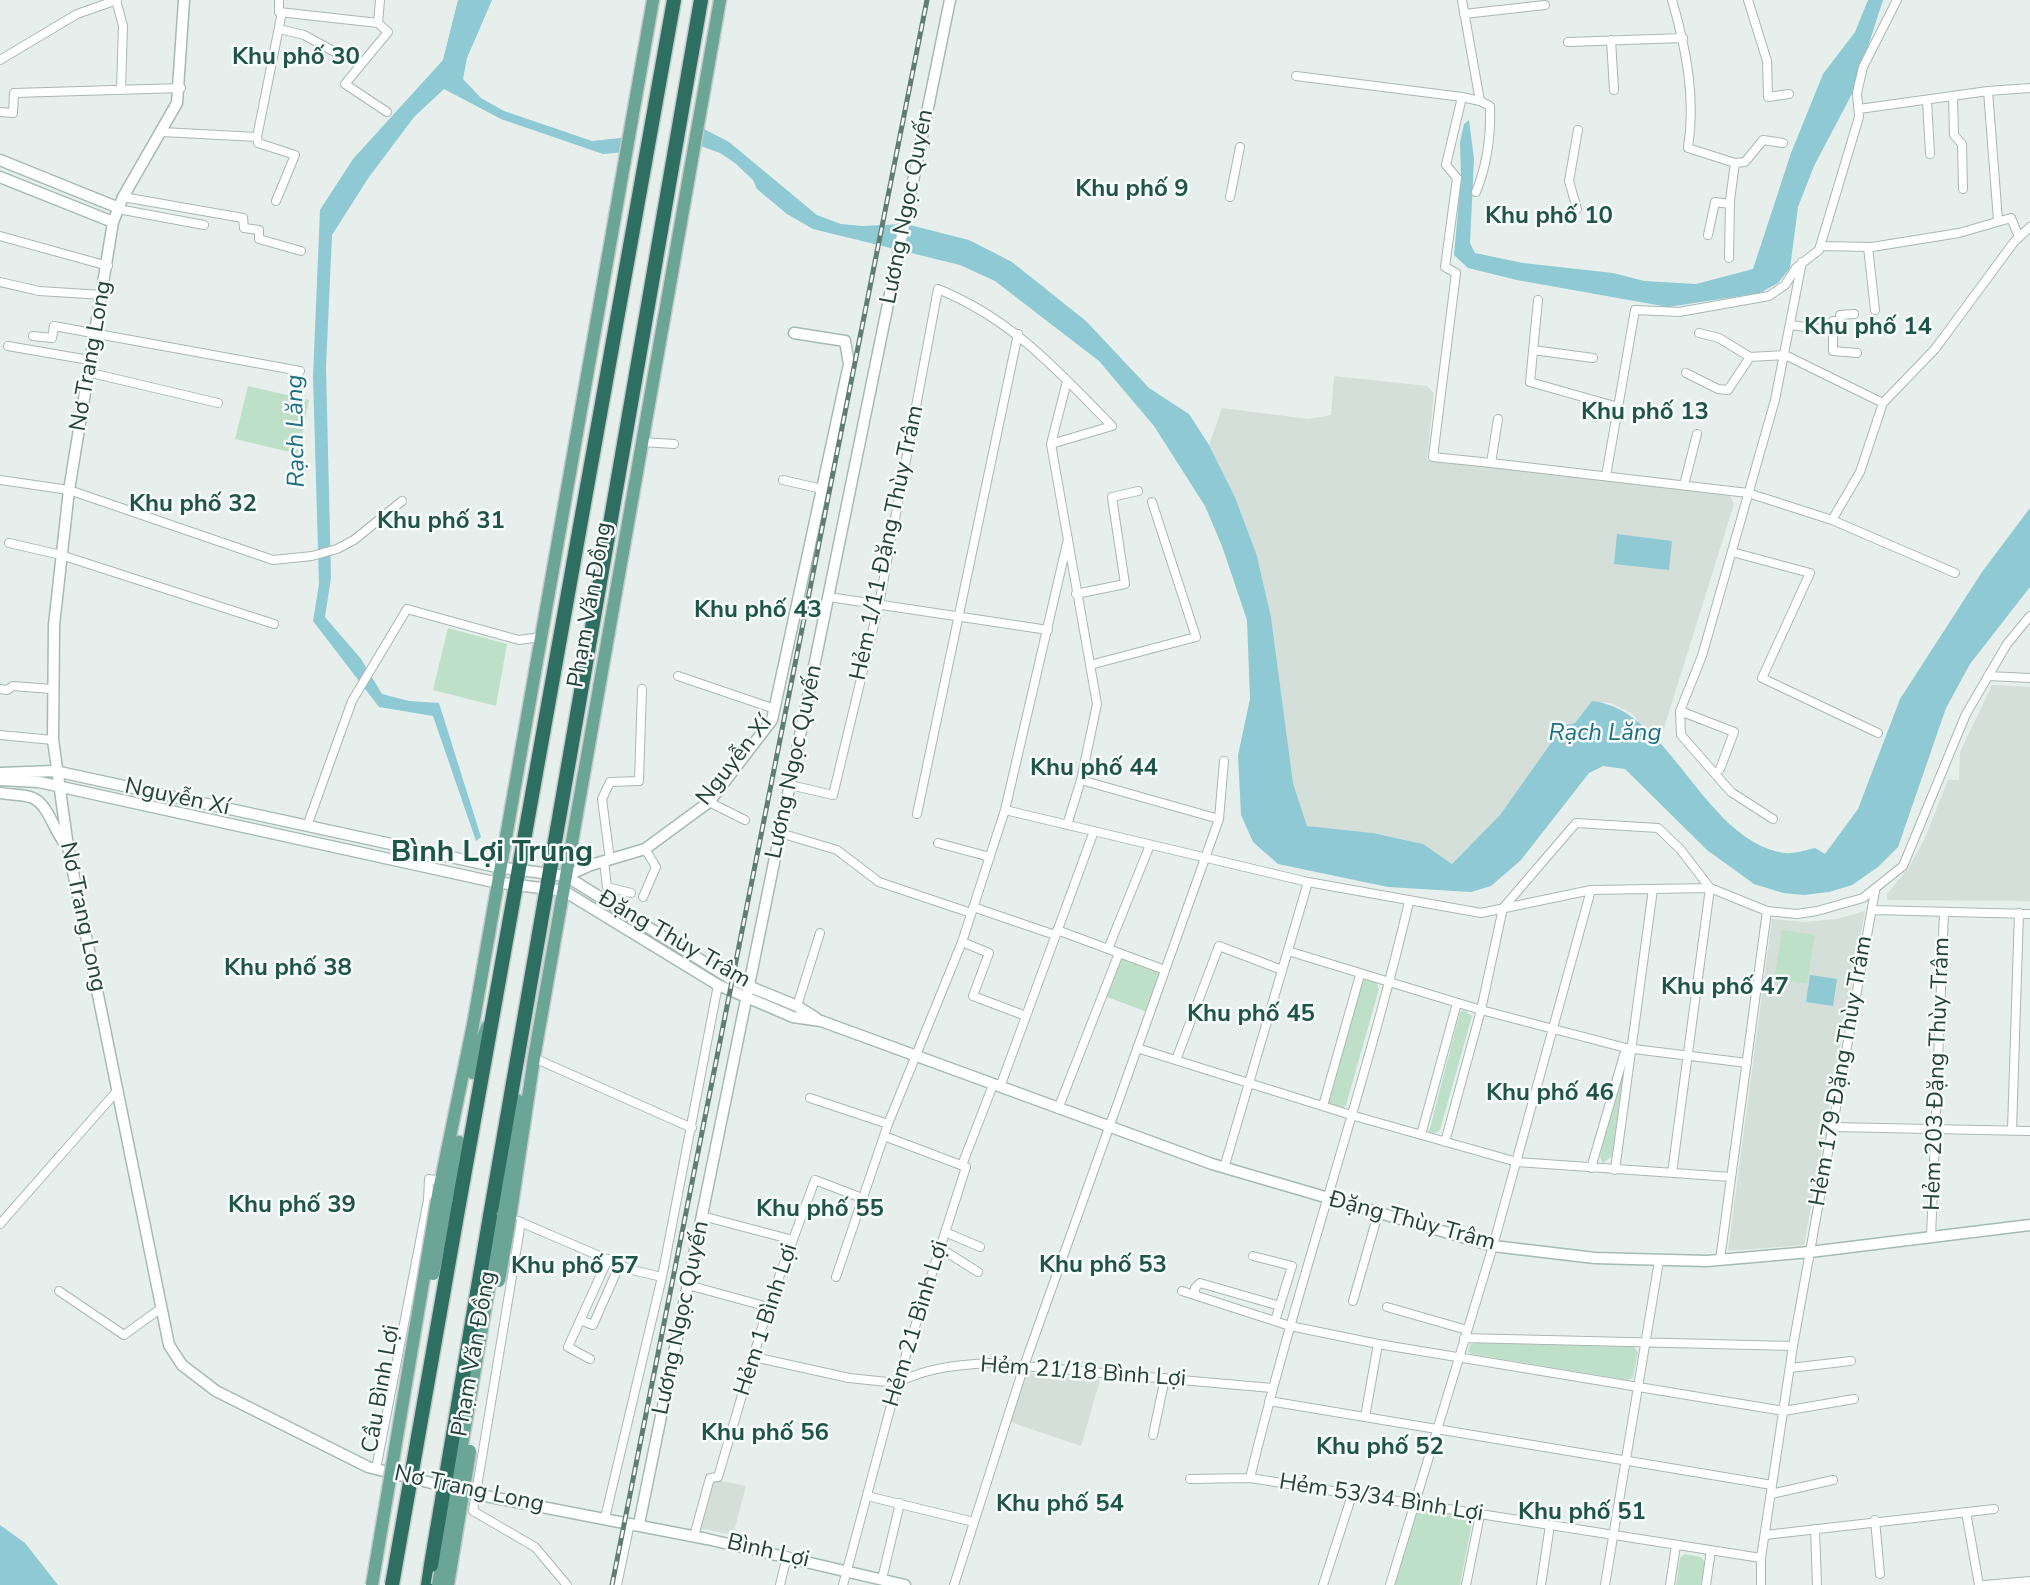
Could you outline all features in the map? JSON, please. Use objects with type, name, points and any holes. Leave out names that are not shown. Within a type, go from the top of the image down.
[{"type":"highway","name":"Phạm Văn Đồng","points":[[448,1202],[494,1014],[674,0]]},
{"type":"highway","name":"Phạm Văn Đồng","points":[[505,1218],[517,1053],[701,0]]},
{"type":"highway","name":"Cầu Bình Lợi","points":[[393,1585],[448,1202]]},
{"type":"highway","points":[[428,1585],[505,1218]]},
{"type":"main road","name":"Phạm Văn Đồng","points":[[448,1202],[435,1180],[460,1098],[653,0]]},
{"type":"main road","name":"Phạm Văn Đồng","points":[[505,1218],[720,0]]},
{"type":"main road","points":[[529,705],[549,708]]},
{"type":"main road","points":[[517,1053],[534,1058]]},
{"type":"main road","name":"Cầu Bình Lợi","points":[[372,1585],[448,1202]]},
{"type":"main road","name":"Cầu Bình Lợi","points":[[379,1585],[448,1202]]},
{"type":"main road","points":[[438,1585],[505,1218]]},
{"type":"main road","points":[[448,1585],[505,1218]]},
{"type":"street","points":[[0,60],[77,14],[117,0],[123,26],[121,90]]},
{"type":"street","name":"Nơ Trang Long","points":[[184,0],[181,88],[177,103],[113,222],[108,266],[93,332],[68,490],[51,688],[52,740],[57,787],[160,1309],[174,1355],[197,1378],[262,1416],[376,1469],[475,1494],[635,1523]]},
{"type":"street","points":[[279,0],[279,12],[378,23],[388,32],[345,84],[387,113]]},
{"type":"street","points":[[378,23],[380,0]]},
{"type":"street","name":"Lương Ngọc Quyến","points":[[635,1523],[688,1285],[950,0]]},
{"type":"street","points":[[1462,0],[1480,101]]},
{"type":"street","points":[[1672,0],[1683,38],[1692,103],[1688,148],[1735,163],[1745,162],[1763,140],[1783,143]]},
{"type":"street","points":[[1748,0],[1767,61],[1768,97],[1789,94]]},
{"type":"street","points":[[1606,476],[1635,310],[1679,312],[1769,296],[1785,285],[1802,262],[1821,246],[1860,109],[1858,83],[1867,53],[1895,1]]},
{"type":"street","points":[[1464,13],[1545,5]]},
{"type":"street","points":[[276,201],[295,155],[258,143],[257,137],[282,12]]},
{"type":"street","points":[[279,29],[304,35],[335,52]]},
{"type":"street","points":[[1567,42],[1683,38]]},
{"type":"street","points":[[1611,40],[1614,90]]},
{"type":"street","points":[[1296,76],[1480,101],[1490,108],[1486,156],[1476,192]]},
{"type":"street","points":[[0,112],[13,113],[14,93],[181,88]]},
{"type":"street","points":[[1860,109],[1988,91],[2030,88]]},
{"type":"street","points":[[1988,91],[1998,220]]},
{"type":"street","points":[[1952,96],[1954,135],[1962,144],[1963,189]]},
{"type":"street","points":[[1462,97],[1446,165],[1457,178],[1445,267],[1457,273],[1433,457],[1748,493],[1832,520],[1955,573]]},
{"type":"street","points":[[1927,100],[1930,154]]},
{"type":"street","points":[[1577,209],[1577,198],[1569,181],[1578,130]]},
{"type":"street","points":[[162,132],[257,137]]},
{"type":"street","points":[[1230,197],[1240,148]]},
{"type":"street","points":[[0,160],[120,205],[204,225]]},
{"type":"street","points":[[1729,258],[1730,204],[1735,163]]},
{"type":"street","points":[[0,177],[113,222]]},
{"type":"street","points":[[1708,235],[1715,202],[1730,204]]},
{"type":"street","points":[[120,205],[243,218],[244,228],[259,230],[259,239],[301,251]]},
{"type":"street","points":[[1821,246],[1868,247],[1959,233],[2011,218],[2019,237]]},
{"type":"street","points":[[1832,520],[1860,472],[1884,403],[1935,349],[2019,237],[2030,227]]},
{"type":"street","points":[[0,236],[108,266]]},
{"type":"street","points":[[1868,247],[1875,310]]},
{"type":"street","points":[[1773,819],[1731,792],[1681,735],[1680,711],[1702,656],[1732,552],[1785,355],[1802,262]]},
{"type":"street","points":[[0,282],[39,291],[103,295]]},
{"type":"street","name":"Hẻm 1/11 Đặng Thùy Trâm","points":[[790,785],[833,795],[878,604],[938,289],[975,304],[1018,334]]},
{"type":"street","points":[[1538,300],[1530,382],[1618,407]]},
{"type":"street","points":[[1854,314],[1840,315],[1840,321],[1833,321],[1833,351],[1857,353]]},
{"type":"street","points":[[1791,325],[1833,331]]},
{"type":"street","points":[[33,336],[52,338],[54,326],[300,371]]},
{"type":"street","name":"Nguyễn Xí","points":[[546,881],[645,849],[709,802],[772,720],[849,364],[845,341],[794,333]]},
{"type":"street","points":[[1699,333],[1719,338],[1750,358],[1785,355],[1884,403]]},
{"type":"street","points":[[1018,334],[1112,426],[1051,444]]},
{"type":"street","points":[[917,814],[1018,334]]},
{"type":"street","points":[[8,346],[89,360]]},
{"type":"street","points":[[1533,349],[1592,358]]},
{"type":"street","points":[[1686,373],[1718,389],[1728,390],[1750,358]]},
{"type":"street","points":[[88,372],[218,403]]},
{"type":"street","points":[[1067,381],[1051,444],[1097,704],[1081,780],[1067,825]]},
{"type":"street","points":[[1491,463],[1498,419]]},
{"type":"street","points":[[1684,485],[1697,434]]},
{"type":"street","points":[[642,442],[674,444]]},
{"type":"street","points":[[0,480],[68,490],[272,560],[312,556],[337,548],[354,540],[402,501]]},
{"type":"street","points":[[783,480],[822,489]]},
{"type":"street","points":[[1076,594],[1125,584],[1112,498],[1138,491]]},
{"type":"street","points":[[1090,665],[1196,637],[1152,502]]},
{"type":"street","points":[[836,1277],[888,1124],[962,942],[1005,810],[1068,539]]},
{"type":"street","points":[[9,543],[61,555],[274,624]]},
{"type":"street","points":[[1732,552],[1810,573],[1762,678],[1878,733]]},
{"type":"street","points":[[829,597],[1048,630]]},
{"type":"street","points":[[307,826],[352,701],[407,609],[519,640],[541,637]]},
{"type":"street","points":[[1005,810],[1308,883],[1481,914],[1591,890],[1710,888],[1768,911],[1797,914],[1817,911],[1863,898],[1903,866],[1966,714],[2007,643],[2030,615]]},
{"type":"street","points":[[678,676],[775,709]]},
{"type":"street","points":[[1988,676],[2030,678]]},
{"type":"street","points":[[0,689],[7,690],[13,686],[51,688]]},
{"type":"street","points":[[631,893],[607,887],[602,799],[610,782],[639,781],[642,689]]},
{"type":"street","points":[[1680,711],[1734,732],[1720,769]]},
{"type":"street","points":[[0,735],[52,740]]},
{"type":"street","points":[[954,1585],[1024,1366],[1219,819],[1224,761]]},
{"type":"street","name":"Nguyễn Xí","points":[[0,773],[55,771],[500,867],[519,877],[546,881],[564,891]]},
{"type":"street","name":"Nguyễn Xí","points":[[0,780],[39,782],[498,882],[519,877]]},
{"type":"street","points":[[1081,780],[1219,819]]},
{"type":"street","points":[[0,793],[27,797],[41,804],[56,834],[68,848]]},
{"type":"street","points":[[709,802],[745,820]]},
{"type":"street","points":[[1445,1142],[1481,1010],[1503,908],[1574,823],[1658,828],[1680,849],[1710,888],[1672,1173]]},
{"type":"street","name":"Hẻm 21 Bình Lợi","points":[[843,1585],[897,1383],[966,1167],[962,1166],[1026,1016],[1094,831]]},
{"type":"street","points":[[780,833],[836,850],[879,882],[1056,933],[1165,970]]},
{"type":"street","points":[[938,843],[990,857]]},
{"type":"street","points":[[1108,949],[1150,845]]},
{"type":"street","points":[[643,897],[656,867],[645,849]]},
{"type":"street","name":"Đặng Thùy Trâm","points":[[566,876],[793,1017],[821,1021],[1108,1128],[1224,1168],[1493,1246],[1659,1261],[1720,1260],[1810,1252],[2030,1225]]},
{"type":"street","points":[[1224,1168],[1308,883]]},
{"type":"street","points":[[1615,1170],[1629,1049],[1653,889]]},
{"type":"street","points":[[1390,1585],[1493,1246],[1591,890]]},
{"type":"street","name":"Đặng Thùy Trâm","points":[[564,891],[718,985],[797,1006],[821,1021]]},
{"type":"street","name":"Hẻm 179 Đặng Thùy Trâm","points":[[1761,1585],[1761,1558],[1793,1346],[1875,891]]},
{"type":"street","points":[[1250,1478],[1272,1388],[1390,982],[1409,902]]},
{"type":"street","points":[[1872,910],[2030,914]]},
{"type":"street","points":[[1720,1260],[1768,911]]},
{"type":"street","name":"Hẻm 203 Đặng Thùy Trâm","points":[[1931,1237],[1944,912]]},
{"type":"street","points":[[2012,1130],[2019,913]]},
{"type":"street","points":[[797,1006],[820,933]]},
{"type":"street","points":[[962,942],[989,953],[973,996],[1026,1016]]},
{"type":"street","points":[[1176,1060],[1219,946],[1282,970]]},
{"type":"street","points":[[1287,951],[1481,1010],[1629,1049],[1687,1058],[1747,1062]]},
{"type":"street","points":[[1058,1109],[1119,953]]},
{"type":"street","points":[[1323,1106],[1360,975]]},
{"type":"street","points":[[605,1518],[662,1278],[718,985]]},
{"type":"street","points":[[1421,1135],[1457,1003]]},
{"type":"street","points":[[1137,1048],[1350,1115],[1517,1162],[1731,1177]]},
{"type":"street","points":[[1591,1168],[1629,1049]]},
{"type":"street","points":[[534,1058],[692,1128]]},
{"type":"street","points":[[0,1224],[117,1091]]},
{"type":"street","points":[[810,1098],[888,1124]]},
{"type":"street","points":[[1832,1127],[2030,1130]]},
{"type":"street","points":[[884,1136],[962,1166]]},
{"type":"street","name":"Phạm Văn Đồng","points":[[376,1469],[428,1200],[435,1180]]},
{"type":"street","name":"Hẻm 1 Bình Lợi","points":[[694,1536],[710,1478],[718,1477],[768,1307],[815,1180],[862,1198]]},
{"type":"street","points":[[1353,1301],[1378,1214]]},
{"type":"street","points":[[702,1216],[793,1240]]},
{"type":"street","points":[[505,1218],[662,1278]]},
{"type":"street","name":"Phạm Văn Đồng","points":[[475,1494],[505,1218]]},
{"type":"street","points":[[945,1232],[980,1247]]},
{"type":"street","points":[[940,1248],[978,1272]]},
{"type":"street","points":[[1254,1256],[1292,1266],[1275,1321]]},
{"type":"street","points":[[590,1359],[568,1347],[608,1259]]},
{"type":"street","points":[[1605,1585],[1659,1261]]},
{"type":"street","points":[[580,1320],[593,1325],[620,1264]]},
{"type":"street","points":[[1195,1295],[1195,1288],[1200,1283],[1280,1306]]},
{"type":"street","points":[[688,1285],[768,1307]]},
{"type":"street","points":[[60,1291],[124,1335],[160,1309]]},
{"type":"street","points":[[1182,1291],[1290,1326],[1378,1344],[1784,1411],[1854,1399]]},
{"type":"street","points":[[1387,1307],[1466,1334],[1645,1343],[1793,1346]]},
{"type":"street","points":[[1364,1417],[1378,1344]]},
{"type":"street","points":[[754,1357],[849,1378],[897,1383]]},
{"type":"street","points":[[1790,1368],[1851,1360]]},
{"type":"street","name":"Hẻm 21/18 Bình Lợi","points":[[897,1383],[915,1374],[954,1365],[1024,1366],[1272,1388]]},
{"type":"street","points":[[1153,1436],[1166,1378]]},
{"type":"street","points":[[1269,1401],[1626,1461],[1771,1490],[1833,1480]]},
{"type":"street","name":"Hẻm 53/34 Bình Lợi","points":[[1190,1479],[1250,1478],[1761,1558]]},
{"type":"street","points":[[475,1494],[473,1511],[535,1547],[567,1585]]},
{"type":"street","points":[[1323,1585],[1352,1495]]},
{"type":"street","points":[[867,1496],[974,1522]]},
{"type":"street","points":[[882,1579],[900,1503]]},
{"type":"street","points":[[1765,1535],[1875,1520],[1994,1509]]},
{"type":"street","points":[[1966,1513],[1981,1585],[2030,1581]]},
{"type":"street","points":[[1466,1585],[1480,1515]]},
{"type":"street","points":[[1875,1520],[1880,1574]]},
{"type":"street","points":[[617,1585],[635,1523]]},
{"type":"street","name":"Bình Lợi","points":[[635,1523],[905,1585]]},
{"type":"street","points":[[1541,1585],[1550,1525]]},
{"type":"street","points":[[1815,1529],[1817,1585]]},
{"type":"street","points":[[1670,1585],[1676,1545]]},
{"type":"street","points":[[1706,1585],[1711,1550]]},
{"type":"street","points":[[780,1585],[787,1556]]},
{"type":"shaded area","points":[[1334,376],[1427,386],[1434,393],[1427,460],[1730,495],[1734,504],[1659,744],[1631,713],[1611,703],[1592,701],[1575,723],[1563,726],[1500,815],[1452,864],[1423,844],[1373,833],[1307,826],[1293,783],[1271,617],[1257,556],[1235,497],[1209,445],[1222,408],[1309,419],[1331,415]]},
{"type":"shaded area","points":[[1992,685],[2030,687],[2030,901],[1887,900],[1887,894],[1909,867],[1925,838],[1948,780],[1959,780],[1960,752]]},
{"type":"shaded area","points":[[1865,911],[1804,1245],[1728,1251],[1772,919],[1805,922],[1837,919]]},
{"type":"shaded area","points":[[1027,1373],[1100,1380],[1081,1446],[1010,1422]]},
{"type":"shaded area","points":[[711,1479],[746,1486],[733,1535],[698,1528]]},
{"type":"green space","points":[[248,386],[309,400],[298,454],[235,439]]},
{"type":"green space","points":[[448,628],[507,644],[496,706],[433,690]]},
{"type":"green space","points":[[1782,930],[1815,935],[1807,984],[1774,979]]},
{"type":"green space","points":[[1120,953],[1163,970],[1147,1012],[1102,995]]},
{"type":"green space","points":[[1366,979],[1377,983],[1379,989],[1346,1105],[1342,1109],[1330,1106],[1328,1101],[1362,982]]},
{"type":"green space","points":[[1464,1010],[1472,1016],[1440,1130],[1436,1133],[1429,1132],[1460,1012]]},
{"type":"green space","points":[[1620,1078],[1623,1078],[1612,1156],[1603,1163],[1600,1157]]},
{"type":"green space","points":[[1470,1345],[1634,1347],[1638,1352],[1633,1378],[1628,1380],[1468,1352]]},
{"type":"green space","points":[[1420,1510],[1468,1518],[1472,1523],[1460,1585],[1395,1585],[1416,1513]]},
{"type":"green space","points":[[1684,1554],[1701,1557],[1705,1562],[1701,1585],[1676,1585],[1680,1558]]},
{"type":"water","name":"Rạch Lăng","points":[[458,0],[492,0],[467,58],[463,79],[481,98],[504,111],[592,141],[704,129],[729,142],[817,215],[841,224],[906,224],[969,240],[1012,262],[1086,321],[1149,388],[1189,414],[1209,445],[1235,497],[1257,556],[1271,617],[1293,783],[1307,826],[1373,833],[1423,844],[1452,864],[1500,815],[1563,726],[1575,723],[1592,701],[1619,709],[1644,726],[1708,801],[1731,825],[1756,843],[1784,853],[1815,848],[1825,854],[1858,809],[1900,699],[1982,572],[2030,508],[2030,587],[1970,664],[1946,708],[1898,847],[1878,867],[1852,885],[1829,892],[1804,895],[1783,893],[1754,884],[1707,850],[1625,769],[1603,766],[1589,773],[1521,860],[1491,886],[1471,892],[1388,887],[1278,864],[1253,842],[1241,815],[1238,755],[1250,699],[1247,620],[1222,546],[1205,506],[1154,426],[1099,361],[995,281],[960,265],[813,229],[787,214],[757,189],[753,180],[735,163],[720,153],[701,146],[603,154],[501,119],[444,89],[414,117],[369,177],[332,235],[326,367],[331,578],[325,617],[361,659],[382,694],[409,701],[439,703],[481,837],[476,841],[433,716],[379,707],[313,621],[319,584],[313,377],[320,210],[353,159],[443,60]]},
{"type":"water","points":[[1868,0],[1883,0],[1854,90],[1814,166],[1798,207],[1790,268],[1778,283],[1760,293],[1668,307],[1517,280],[1468,268],[1454,255],[1461,178],[1460,142],[1464,124],[1469,120],[1474,159],[1470,243],[1475,253],[1523,263],[1613,273],[1644,281],[1696,284],[1753,269],[1791,153],[1823,74],[1855,32]]},
{"type":"water","points":[[1617,534],[1672,541],[1669,570],[1614,564]]},
{"type":"water","points":[[1810,975],[1837,979],[1833,1006],[1806,1002]]},
{"type":"water","points":[[0,1525],[25,1543],[58,1585],[0,1585]]},
{"type":"pier","points":[[703,126],[699,149],[621,157],[625,134]]},
{"type":"railway","points":[[612,1585],[927,0]]},
{"type":"district","name":"Khu phố 30","points":[[296,58]]},
{"type":"district","name":"Khu phố 9","points":[[1132,190]]},
{"type":"district","name":"Khu phố 10","points":[[1549,217]]},
{"type":"district","name":"Khu phố 14","points":[[1868,328]]},
{"type":"district","name":"Khu phố 13","points":[[1645,413]]},
{"type":"district","name":"Khu phố 32","points":[[193,505]]},
{"type":"district","name":"Khu phố 31","points":[[441,522]]},
{"type":"district","name":"Khu phố 43","points":[[758,611]]},
{"type":"district","name":"Khu phố 44","points":[[1094,769]]},
{"type":"district","name":"Bình Lợi Trung","points":[[492,854]]},
{"type":"district","name":"Khu phố 38","points":[[288,969]]},
{"type":"district","name":"Khu phố 47","points":[[1725,988]]},
{"type":"district","name":"Khu phố 45","points":[[1251,1015]]},
{"type":"district","name":"Khu phố 46","points":[[1550,1094]]},
{"type":"district","name":"Khu phố 39","points":[[292,1206]]},
{"type":"district","name":"Khu phố 55","points":[[820,1210]]},
{"type":"district","name":"Khu phố 53","points":[[1103,1266]]},
{"type":"district","name":"Khu phố 57","points":[[575,1267]]},
{"type":"district","name":"Khu phố 56","points":[[765,1434]]},
{"type":"district","name":"Khu phố 52","points":[[1380,1448]]},
{"type":"district","name":"Khu phố 54","points":[[1060,1505]]},
{"type":"district","name":"Khu phố 51","points":[[1582,1513]]}]
